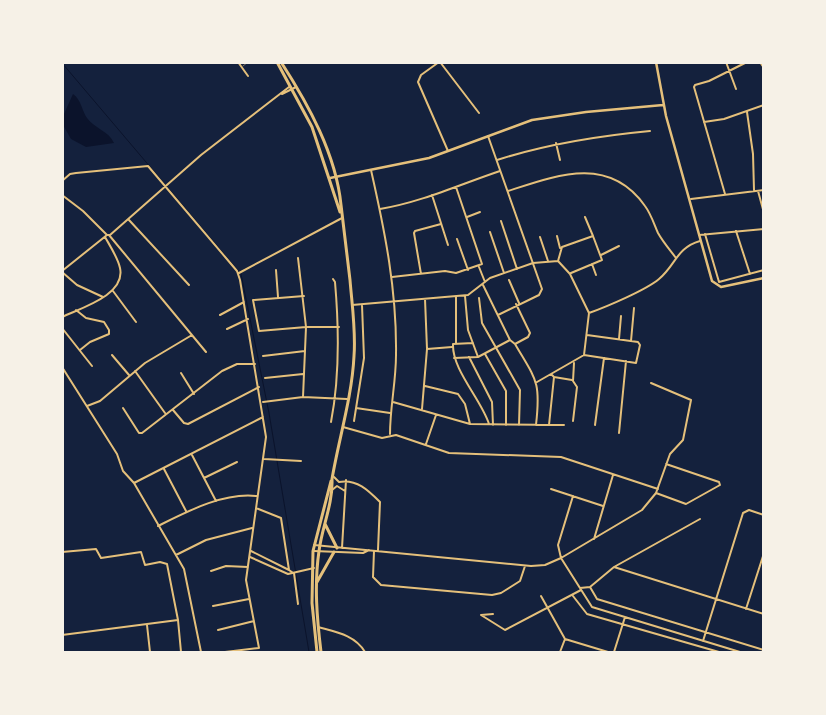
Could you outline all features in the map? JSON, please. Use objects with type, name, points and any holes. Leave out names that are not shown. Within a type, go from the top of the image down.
[{"type":"highway","points":[[277,62],[290,84],[295,88],[312,127],[342,216]]},
{"type":"highway","points":[[281,62],[319,130],[335,177],[342,216],[352,304],[354,355],[332,477],[332,490],[317,567],[318,627],[321,652]]},
{"type":"highway","points":[[317,652],[312,604],[313,551],[327,489],[332,477]]},
{"type":"highway","points":[[325,524],[337,548]]},
{"type":"highway","points":[[316,584],[334,552]]},
{"type":"street","points":[[238,62],[248,76]]},
{"type":"street","points":[[448,151],[418,82],[421,76],[439,62],[478,113]]},
{"type":"street","points":[[656,62],[664,105],[691,199],[707,270],[716,284],[721,287],[764,278]]},
{"type":"street","points":[[726,62],[736,89]]},
{"type":"street","points":[[725,194],[695,86],[730,72],[747,62]]},
{"type":"street","points":[[760,62],[764,68]]},
{"type":"street","points":[[103,297],[78,285],[62,271],[129,220],[209,150],[280,95],[290,84]]},
{"type":"street","points":[[280,95],[295,88]]},
{"type":"street","points":[[285,93],[297,96]]},
{"type":"street","points":[[330,178],[429,158],[532,120],[664,105]]},
{"type":"street","points":[[704,122],[724,119],[764,105]]},
{"type":"street","points":[[747,112],[756,190],[764,213]]},
{"type":"street","points":[[497,160],[556,143],[589,137],[650,131]]},
{"type":"street","points":[[488,136],[542,292],[498,315]]},
{"type":"street","points":[[556,143],[560,160]]},
{"type":"street","points":[[62,181],[70,174],[143,165],[148,166],[167,186],[239,273],[262,402],[266,437],[246,580],[259,648],[225,652]]},
{"type":"street","points":[[371,170],[392,277],[394,302],[396,356],[393,402],[390,414],[390,434]]},
{"type":"street","points":[[380,209],[398,206],[500,171]]},
{"type":"street","points":[[508,191],[579,172],[610,177],[635,193],[646,207],[664,243],[676,258]]},
{"type":"street","points":[[392,277],[444,271],[456,273],[479,267],[482,261],[456,187]]},
{"type":"street","points":[[691,199],[764,190]]},
{"type":"street","points":[[62,195],[84,211],[107,236],[206,352]]},
{"type":"street","points":[[432,195],[448,245]]},
{"type":"street","points":[[467,217],[480,212]]},
{"type":"street","points":[[239,273],[342,216]]},
{"type":"street","points":[[570,274],[602,260],[586,217]]},
{"type":"street","points":[[129,220],[189,285]]},
{"type":"street","points":[[501,221],[517,269]]},
{"type":"street","points":[[420,274],[414,233],[416,230],[441,224]]},
{"type":"street","points":[[699,235],[764,229]]},
{"type":"street","points":[[736,231],[750,274]]},
{"type":"street","points":[[490,232],[504,274]]},
{"type":"street","points":[[705,234],[719,282],[764,270]]},
{"type":"street","points":[[62,317],[103,297],[113,290],[120,280],[120,266],[107,236]]},
{"type":"street","points":[[557,236],[560,248],[558,260]]},
{"type":"street","points":[[560,248],[593,236]]},
{"type":"street","points":[[540,237],[548,261]]},
{"type":"street","points":[[457,239],[468,270]]},
{"type":"street","points":[[589,313],[655,283],[688,245],[700,241]]},
{"type":"street","points":[[601,255],[619,246]]},
{"type":"street","points":[[298,258],[304,296],[306,327],[303,398]]},
{"type":"street","points":[[352,304],[465,296],[473,293],[485,282],[504,274],[533,263],[558,260]]},
{"type":"street","points":[[558,260],[570,274],[589,313],[584,356]]},
{"type":"street","points":[[592,264],[596,275]]},
{"type":"street","points":[[479,267],[485,282]]},
{"type":"street","points":[[276,270],[278,297]]},
{"type":"street","points":[[331,422],[336,399],[339,327],[335,282],[333,279]]},
{"type":"street","points":[[509,280],[530,333],[528,337],[515,344]]},
{"type":"street","points":[[483,285],[510,340],[515,344],[537,382],[539,395],[536,425]]},
{"type":"street","points":[[113,290],[136,322]]},
{"type":"street","points":[[304,296],[253,300],[260,331],[306,327],[339,327]]},
{"type":"street","points":[[465,296],[468,330],[478,357]]},
{"type":"street","points":[[456,297],[456,344]]},
{"type":"street","points":[[479,298],[482,323],[520,390],[519,425]]},
{"type":"street","points":[[422,410],[427,349],[425,299]]},
{"type":"street","points":[[220,315],[244,302]]},
{"type":"street","points":[[354,421],[364,358],[362,304]]},
{"type":"street","points":[[631,340],[634,308]]},
{"type":"street","points":[[76,310],[86,318],[104,322],[109,330],[108,334],[90,342],[80,350]]},
{"type":"street","points":[[619,339],[621,316]]},
{"type":"street","points":[[227,329],[248,320]]},
{"type":"street","points":[[62,328],[92,366]]},
{"type":"street","points":[[86,406],[100,401],[129,375],[192,335]]},
{"type":"street","points":[[537,382],[584,356],[636,363],[640,344],[631,340],[586,335]]},
{"type":"street","points":[[454,358],[478,357],[510,340]]},
{"type":"street","points":[[427,349],[452,347],[453,344],[473,343]]},
{"type":"street","points":[[452,347],[454,358],[485,412],[489,424]]},
{"type":"street","points":[[263,356],[305,351]]},
{"type":"street","points":[[485,354],[506,391],[506,425]]},
{"type":"street","points":[[112,355],[129,375]]},
{"type":"street","points":[[469,357],[492,402],[493,424]]},
{"type":"street","points":[[595,425],[604,358]]},
{"type":"street","points":[[573,421],[577,387],[572,380],[574,361]]},
{"type":"street","points":[[619,433],[626,361]]},
{"type":"street","points":[[123,408],[140,433],[232,366],[243,363],[255,364]]},
{"type":"street","points":[[62,367],[117,454],[123,471],[134,483],[184,568],[201,652]]},
{"type":"street","points":[[135,371],[166,414]]},
{"type":"street","points":[[181,373],[194,394]]},
{"type":"street","points":[[265,378],[303,374]]},
{"type":"street","points":[[551,374],[554,377],[572,380]]},
{"type":"street","points":[[549,425],[554,377]]},
{"type":"street","points":[[314,545],[525,566],[541,566],[561,558],[638,514],[656,493],[673,450],[683,440],[692,400],[651,383]]},
{"type":"street","points":[[425,386],[458,394],[464,404],[470,424]]},
{"type":"street","points":[[173,410],[186,424],[259,387]]},
{"type":"street","points":[[262,402],[303,398],[347,399]]},
{"type":"street","points":[[393,402],[470,424],[564,425]]},
{"type":"street","points":[[356,408],[390,414]]},
{"type":"street","points":[[425,445],[436,415]]},
{"type":"street","points":[[134,483],[264,417]]},
{"type":"street","points":[[342,426],[382,438],[390,434],[449,453],[561,457],[658,488]]},
{"type":"street","points":[[192,455],[216,502]]},
{"type":"street","points":[[262,459],[301,461]]},
{"type":"street","points":[[204,478],[237,462]]},
{"type":"street","points":[[656,493],[687,504],[720,485],[719,482],[666,464]]},
{"type":"street","points":[[164,469],[186,512]]},
{"type":"street","points":[[594,539],[613,475]]},
{"type":"street","points":[[332,477],[339,482],[346,480],[358,484],[380,502],[378,550]]},
{"type":"street","points":[[342,548],[346,480]]},
{"type":"street","points":[[332,490],[337,486],[345,490]]},
{"type":"street","points":[[551,489],[603,506]]},
{"type":"street","points":[[158,526],[186,512],[216,502],[243,494],[257,496]]},
{"type":"street","points":[[573,496],[558,545],[561,558],[592,607],[738,652]]},
{"type":"street","points":[[256,508],[275,514],[282,521],[289,570]]},
{"type":"street","points":[[703,641],[743,513],[749,510],[764,515]]},
{"type":"street","points":[[493,614],[481,615],[505,630],[573,596],[581,589],[590,587],[614,568],[700,519]]},
{"type":"street","points":[[176,555],[206,540],[252,528]]},
{"type":"street","points":[[62,552],[96,550],[101,558],[141,552],[145,565],[160,562],[167,564],[178,620],[181,652]]},
{"type":"street","points":[[313,551],[363,553],[369,550]]},
{"type":"street","points":[[374,550],[373,577],[381,585],[492,594],[501,593],[520,581],[525,566]]},
{"type":"street","points":[[251,551],[294,573]]},
{"type":"street","points":[[746,609],[764,552]]},
{"type":"street","points":[[250,557],[288,574],[317,567]]},
{"type":"street","points":[[210,571],[226,566],[248,567]]},
{"type":"street","points":[[614,568],[764,614]]},
{"type":"street","points":[[294,573],[298,604]]},
{"type":"street","points":[[590,587],[597,599],[764,650]]},
{"type":"street","points":[[541,596],[565,639],[608,652]]},
{"type":"street","points":[[573,596],[587,614],[720,652]]},
{"type":"street","points":[[213,606],[249,599]]},
{"type":"street","points":[[614,652],[625,618]]},
{"type":"street","points":[[62,635],[178,620]]},
{"type":"street","points":[[218,630],[254,621]]},
{"type":"street","points":[[147,625],[150,652]]},
{"type":"street","points":[[318,627],[350,637],[365,652]]},
{"type":"street","points":[[560,652],[565,639]]},
{"type":"lane","points":[[242,68],[248,62]]},
{"type":"water","points":[[73,94],[78,99],[87,118],[109,136],[114,143],[86,147],[71,139],[63,125],[64,114]]},
{"type":"waterway","points":[[62,63],[241,274],[269,413],[309,652]]}]
